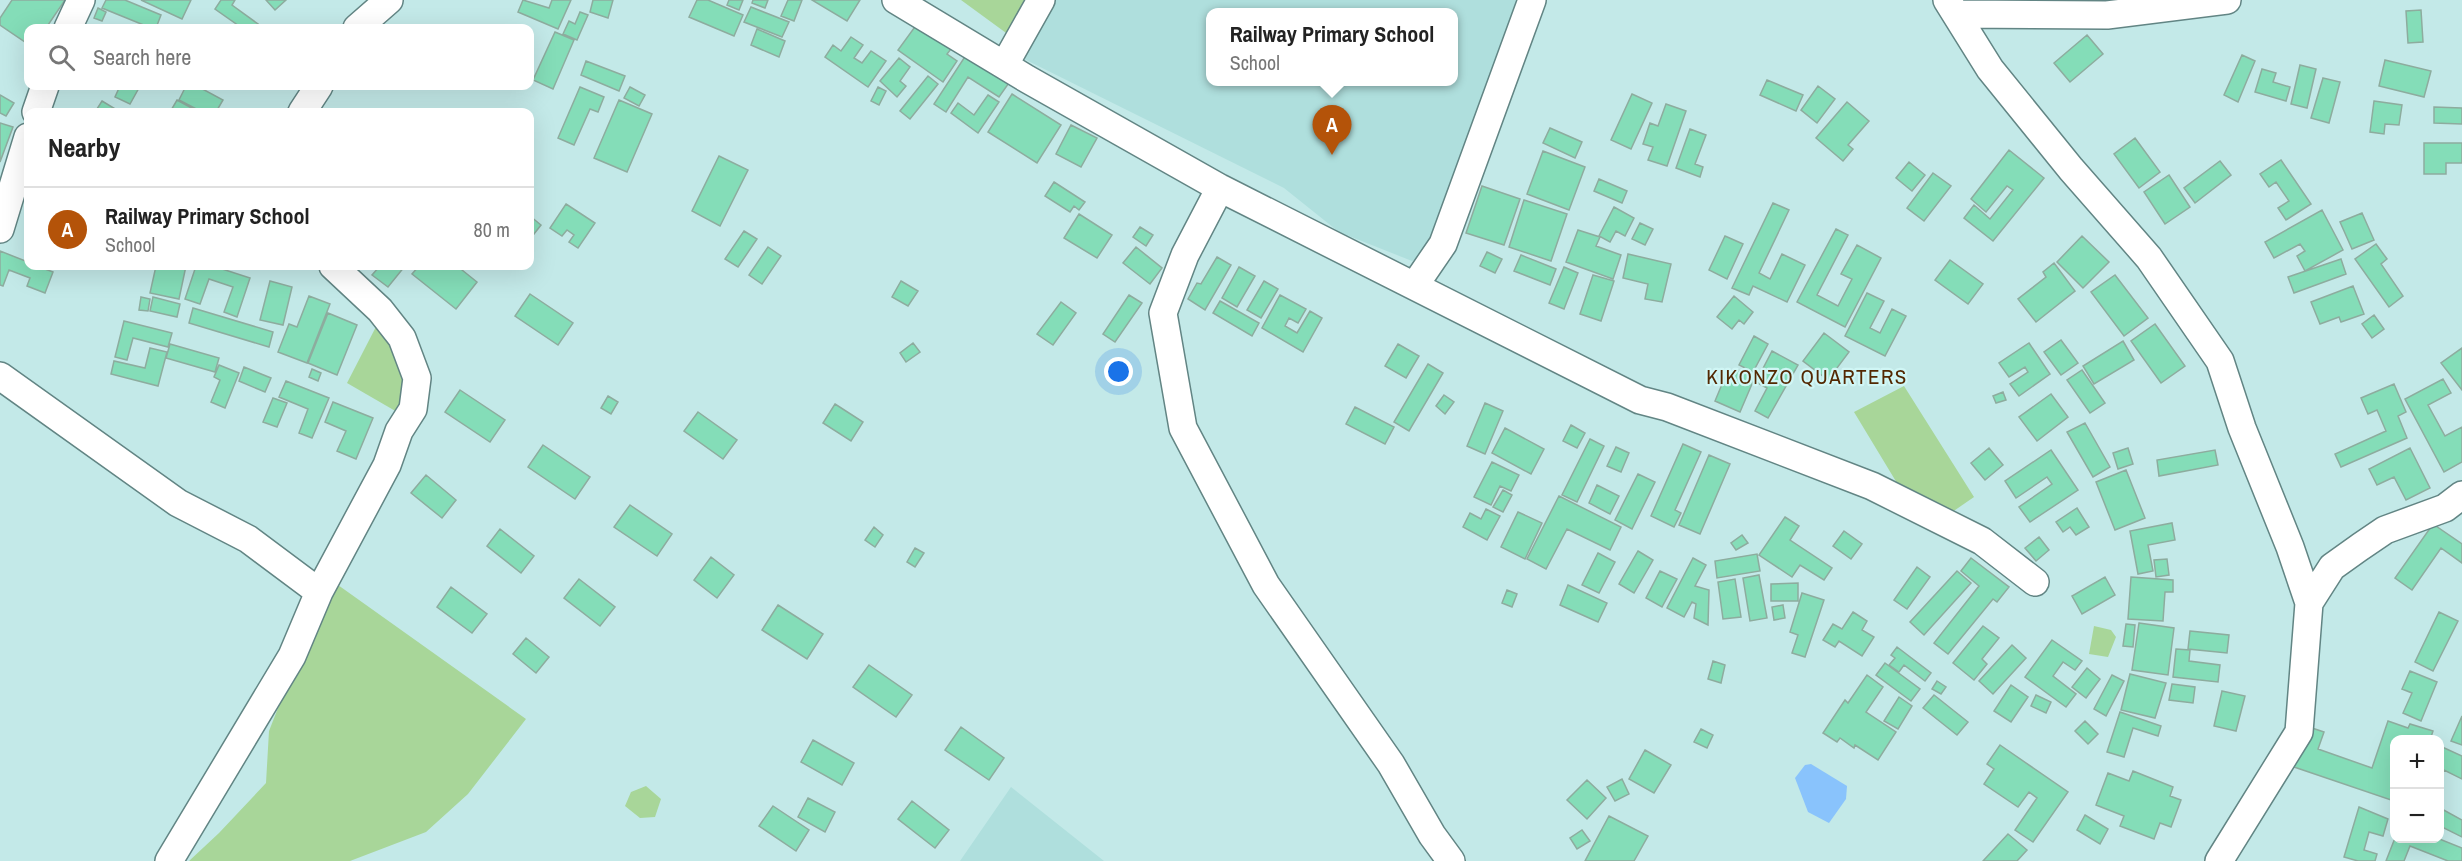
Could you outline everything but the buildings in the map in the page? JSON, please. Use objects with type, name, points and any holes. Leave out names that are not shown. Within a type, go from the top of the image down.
[{"type":"street","points":[[70,24],[81,0]]},
{"type":"street","points":[[362,24],[389,0]]},
{"type":"street","points":[[896,0],[1220,188],[1640,400],[1667,407],[1872,486],[1982,541],[2035,582]]},
{"type":"street","points":[[1005,64],[1041,0]]},
{"type":"street","points":[[1415,285],[1443,244],[1532,0]]},
{"type":"street","points":[[1951,7],[2107,15],[2227,0]]},
{"type":"street","points":[[1951,7],[1990,69],[2022,110],[2149,258],[2220,361],[2242,428],[2290,547],[2309,603],[2299,732],[2218,861]]},
{"type":"street","points":[[37,108],[44,90]]},
{"type":"street","points":[[305,108],[316,90]]},
{"type":"street","points":[[0,229],[24,150]]},
{"type":"street","points":[[1220,188],[1185,255],[1163,313],[1183,428],[1266,585],[1390,764],[1432,835],[1451,861]]},
{"type":"street","points":[[170,861],[292,656],[319,592],[387,465],[399,431],[413,409],[417,378],[402,338],[380,310],[337,270]]},
{"type":"street","points":[[0,376],[178,503],[255,543],[319,592]]},
{"type":"street","points":[[2309,603],[2332,567],[2385,530],[2456,508]]},
{"type":"shaded area","points":[[1038,0],[1518,0],[1434,248],[1412,261],[1339,232],[1284,188],[1018,56]]},
{"type":"shaded area","points":[[1011,787],[1104,861],[960,861]]},
{"type":"green space","points":[[961,0],[1030,0],[1013,38]]},
{"type":"green space","points":[[380,319],[411,379],[404,416],[347,383]]},
{"type":"green space","points":[[1904,386],[1974,497],[1945,517],[1903,493],[1854,412]]},
{"type":"green space","points":[[338,585],[526,719],[468,794],[426,832],[350,861],[189,861],[266,783],[269,731],[300,652]]},
{"type":"green space","points":[[2094,626],[2111,630],[2116,637],[2108,657],[2089,654]]},
{"type":"green space","points":[[646,786],[661,799],[655,817],[640,818],[625,806],[631,792]]},
{"type":"water","points":[[1811,764],[1847,786],[1846,799],[1829,823],[1808,812],[1795,778],[1805,765]]},
{"type":"place","name":"Railway Primary School","points":[[1332,155]]},
{"type":"district","name":"KIKONZO QUARTERS","points":[[1807,376]]}]
